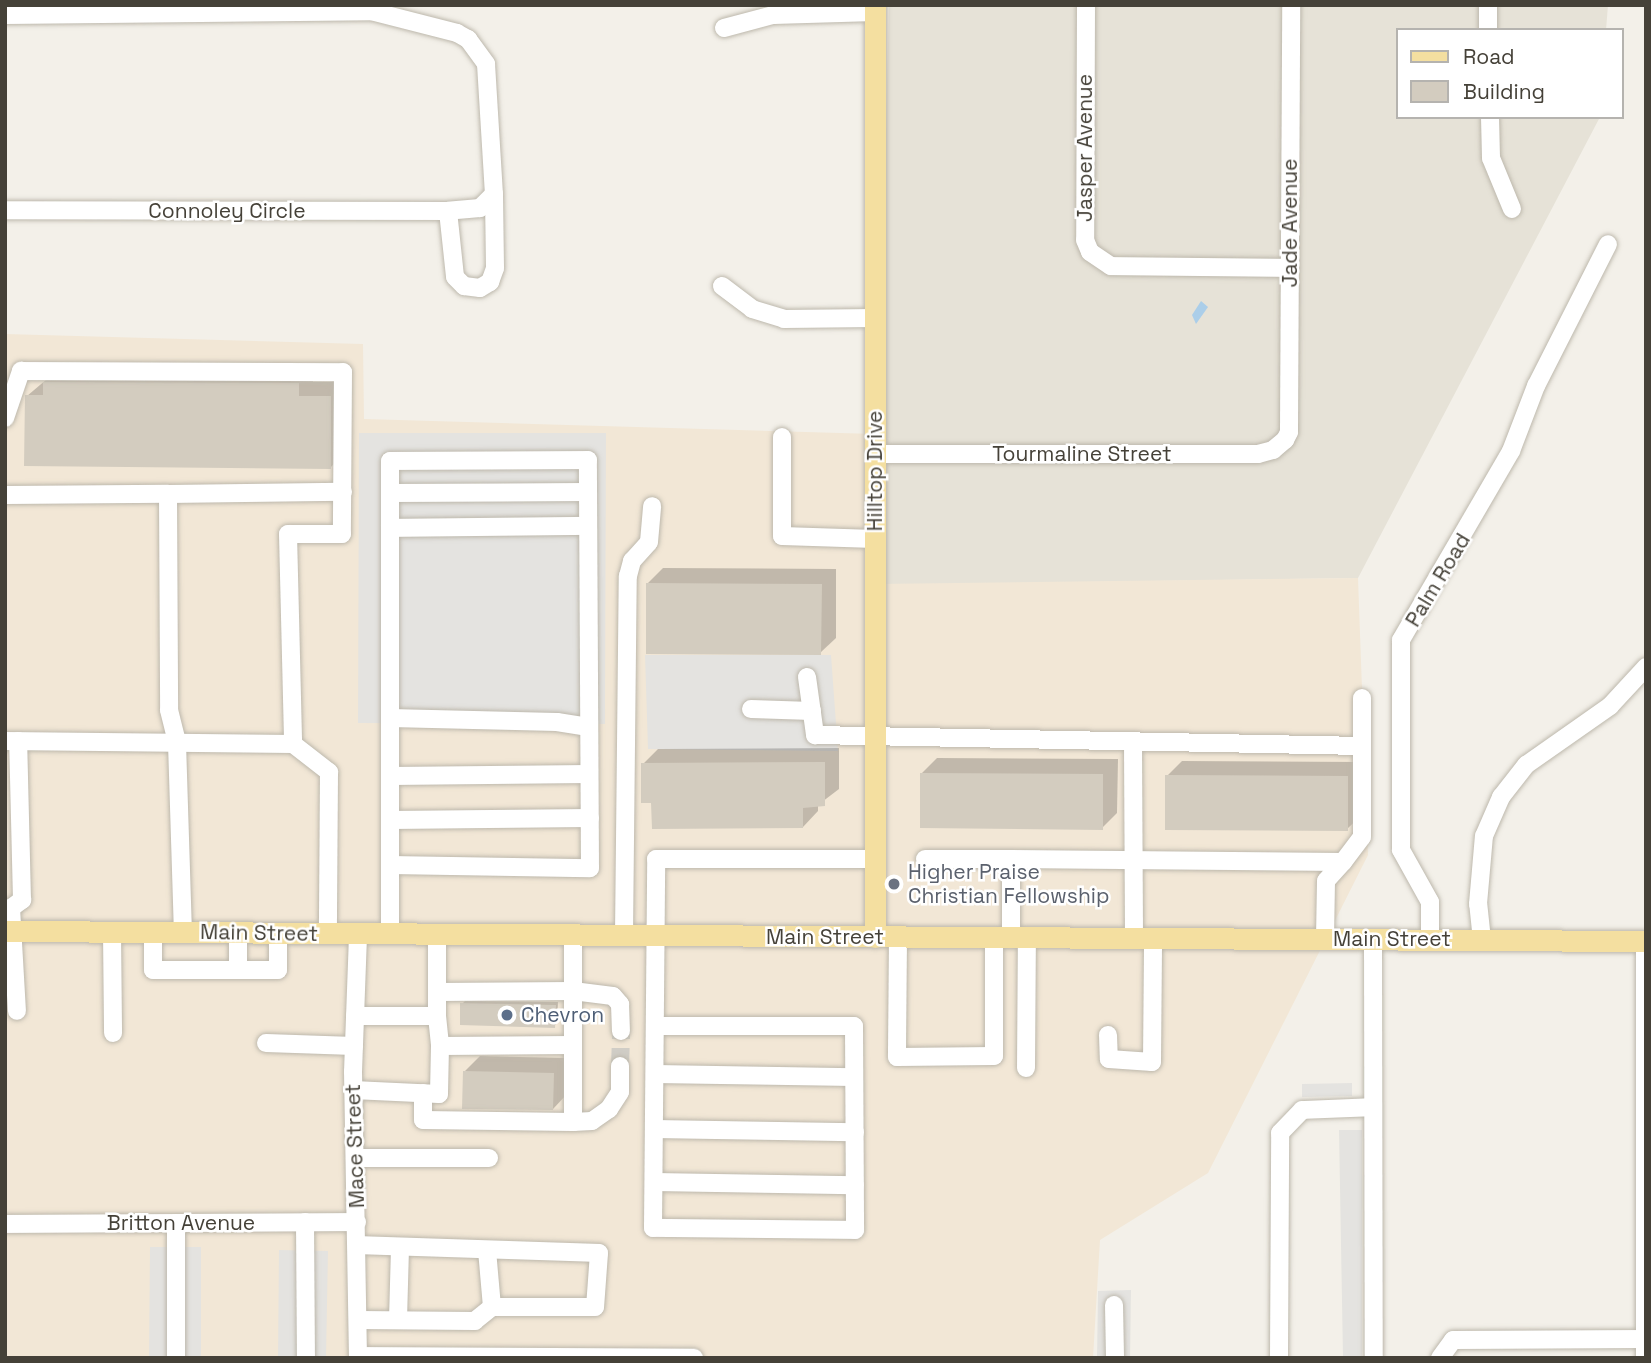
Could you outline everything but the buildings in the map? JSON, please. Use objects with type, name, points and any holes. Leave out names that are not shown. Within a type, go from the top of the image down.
[{"type":"main road","name":"Hilltop Drive","points":[[876,9],[876,937]]},
{"type":"main road","name":"Main Street","points":[[8,931],[1645,941]]},
{"type":"street","name":"Jasper Avenue","points":[[1086,5],[1085,240],[1090,252],[1111,266],[1290,268]]},
{"type":"street","name":"Jade Avenue","points":[[1285,440],[1289,432],[1291,5]]},
{"type":"street","points":[[1488,5],[1488,28]]},
{"type":"street","points":[[724,28],[774,15],[876,9]]},
{"type":"street","points":[[5,15],[371,11],[457,33],[468,39],[486,64],[494,194],[495,268],[490,282],[480,288],[464,286],[455,277],[448,211]]},
{"type":"street","points":[[1490,119],[1496,180],[1512,209]]},
{"type":"street","name":"Connoley Circle","points":[[5,211],[448,211],[480,208],[494,194]]},
{"type":"street","name":"Palm Road","points":[[1430,940],[1430,902],[1401,850],[1401,640],[1511,451],[1536,386],[1608,244]]},
{"type":"street","points":[[722,286],[752,309],[784,319],[876,318]]},
{"type":"street","points":[[5,418],[21,371],[342,372],[342,534],[288,534],[293,744]]},
{"type":"street","points":[[782,437],[782,536],[876,538]]},
{"type":"street","name":"Tourmaline Street","points":[[876,454],[1258,454],[1273,450],[1285,440]]},
{"type":"street","points":[[390,864],[590,868],[588,460],[390,461],[390,493],[390,528],[390,718],[390,776],[390,820],[390,864],[390,934]]},
{"type":"street","points":[[5,495],[344,492]]},
{"type":"street","points":[[390,493],[589,492]]},
{"type":"street","points":[[168,494],[169,710],[177,743],[183,933]]},
{"type":"street","points":[[624,935],[628,576],[632,561],[649,542],[652,506]]},
{"type":"street","points":[[390,528],[589,526]]},
{"type":"street","points":[[1482,940],[1478,904],[1484,836],[1501,797],[1526,765],[1610,706],[1646,667]]},
{"type":"street","points":[[807,677],[816,736],[1362,746]]},
{"type":"street","points":[[1325,939],[1326,881],[1362,837],[1362,698]]},
{"type":"street","points":[[751,709],[812,711]]},
{"type":"street","points":[[390,718],[589,727]]},
{"type":"street","points":[[17,1011],[8,931],[8,907],[22,900],[12,741],[293,744],[329,772],[328,934]]},
{"type":"street","points":[[1108,1035],[1109,1059],[1152,1062],[1144,938],[1135,860],[1133,743]]},
{"type":"street","points":[[390,776],[589,774]]},
{"type":"street","points":[[390,820],[590,818]]},
{"type":"street","points":[[656,1026],[854,1026],[855,1230],[653,1228],[656,859],[876,859]]},
{"type":"street","points":[[925,859],[1343,862]]},
{"type":"street","points":[[1010,859],[1011,938],[1026,1068]]},
{"type":"street","points":[[112,932],[113,1033]]},
{"type":"street","points":[[153,932],[153,970],[278,970],[278,933]]},
{"type":"street","points":[[238,933],[238,970]]},
{"type":"street","name":"Mace Street","points":[[358,934],[353,1090],[358,1357]]},
{"type":"street","points":[[353,1090],[439,1094],[438,935]]},
{"type":"street","points":[[573,935],[573,1122]]},
{"type":"street","points":[[898,937],[897,1057],[994,1056],[1011,938]]},
{"type":"street","points":[[1373,939],[1374,1358]]},
{"type":"street","points":[[1645,941],[1645,1358]]},
{"type":"street","points":[[437,992],[573,991],[613,996],[620,1004],[621,1031]]},
{"type":"street","points":[[355,1016],[437,1016]]},
{"type":"street","points":[[266,1044],[354,1046]]},
{"type":"street","points":[[440,1046],[573,1045]]},
{"type":"street","points":[[423,1093],[423,1120],[592,1121],[609,1109],[620,1092],[620,1066]]},
{"type":"street","points":[[655,1074],[854,1077]]},
{"type":"street","points":[[1279,1358],[1280,1133],[1302,1110],[1373,1107]]},
{"type":"street","points":[[654,1129],[855,1132]]},
{"type":"street","points":[[355,1158],[489,1158]]},
{"type":"street","points":[[654,1182],[855,1185]]},
{"type":"street","points":[[305,1222],[306,1358]]},
{"type":"street","name":"Britton Avenue","points":[[5,1224],[357,1222]]},
{"type":"street","points":[[176,1223],[176,1358]]},
{"type":"street","points":[[357,1245],[599,1253],[595,1307],[492,1307],[475,1321],[358,1320]]},
{"type":"street","points":[[398,1320],[400,1247]]},
{"type":"street","points":[[487,1250],[492,1307]]},
{"type":"street","points":[[1114,1305],[1115,1358]]},
{"type":"street","points":[[1440,1358],[1453,1340],[1645,1339]]},
{"type":"street","points":[[358,1357],[694,1358]]},
{"type":"shaded area","points":[[889,5],[1608,5],[1606,28],[1396,28],[1396,119],[1599,119],[1358,578],[875,585]]},
{"type":"shaded area","points":[[5,334],[363,344],[364,419],[875,434],[876,584],[1358,578],[1368,855],[1208,1173],[1100,1240],[1093,1358],[5,1358]]},
{"type":"shaded area","points":[[359,433],[606,433],[605,724],[358,723]]},
{"type":"shaded area","points":[[645,655],[831,655],[838,751],[648,749]]},
{"type":"shaded area","points":[[1352,1083],[1352,1096],[1302,1097],[1302,1084]]},
{"type":"shaded area","points":[[1339,1130],[1362,1130],[1362,1358],[1343,1358]]},
{"type":"shaded area","points":[[150,1247],[201,1247],[201,1358],[149,1358]]},
{"type":"shaded area","points":[[279,1250],[328,1251],[326,1358],[278,1358]]},
{"type":"shaded area","points":[[1131,1290],[1130,1358],[1097,1358],[1098,1291]]},
{"type":"water","points":[[1201,301],[1208,307],[1196,324],[1192,315]]},
{"type":"tunnel","points":[[620,1066],[621,1031]]},
{"type":"place","name":"Higher Praise Christian Fellowship","points":[[894,884]]},
{"type":"place","name":"Chevron","points":[[507,1015]]}]
